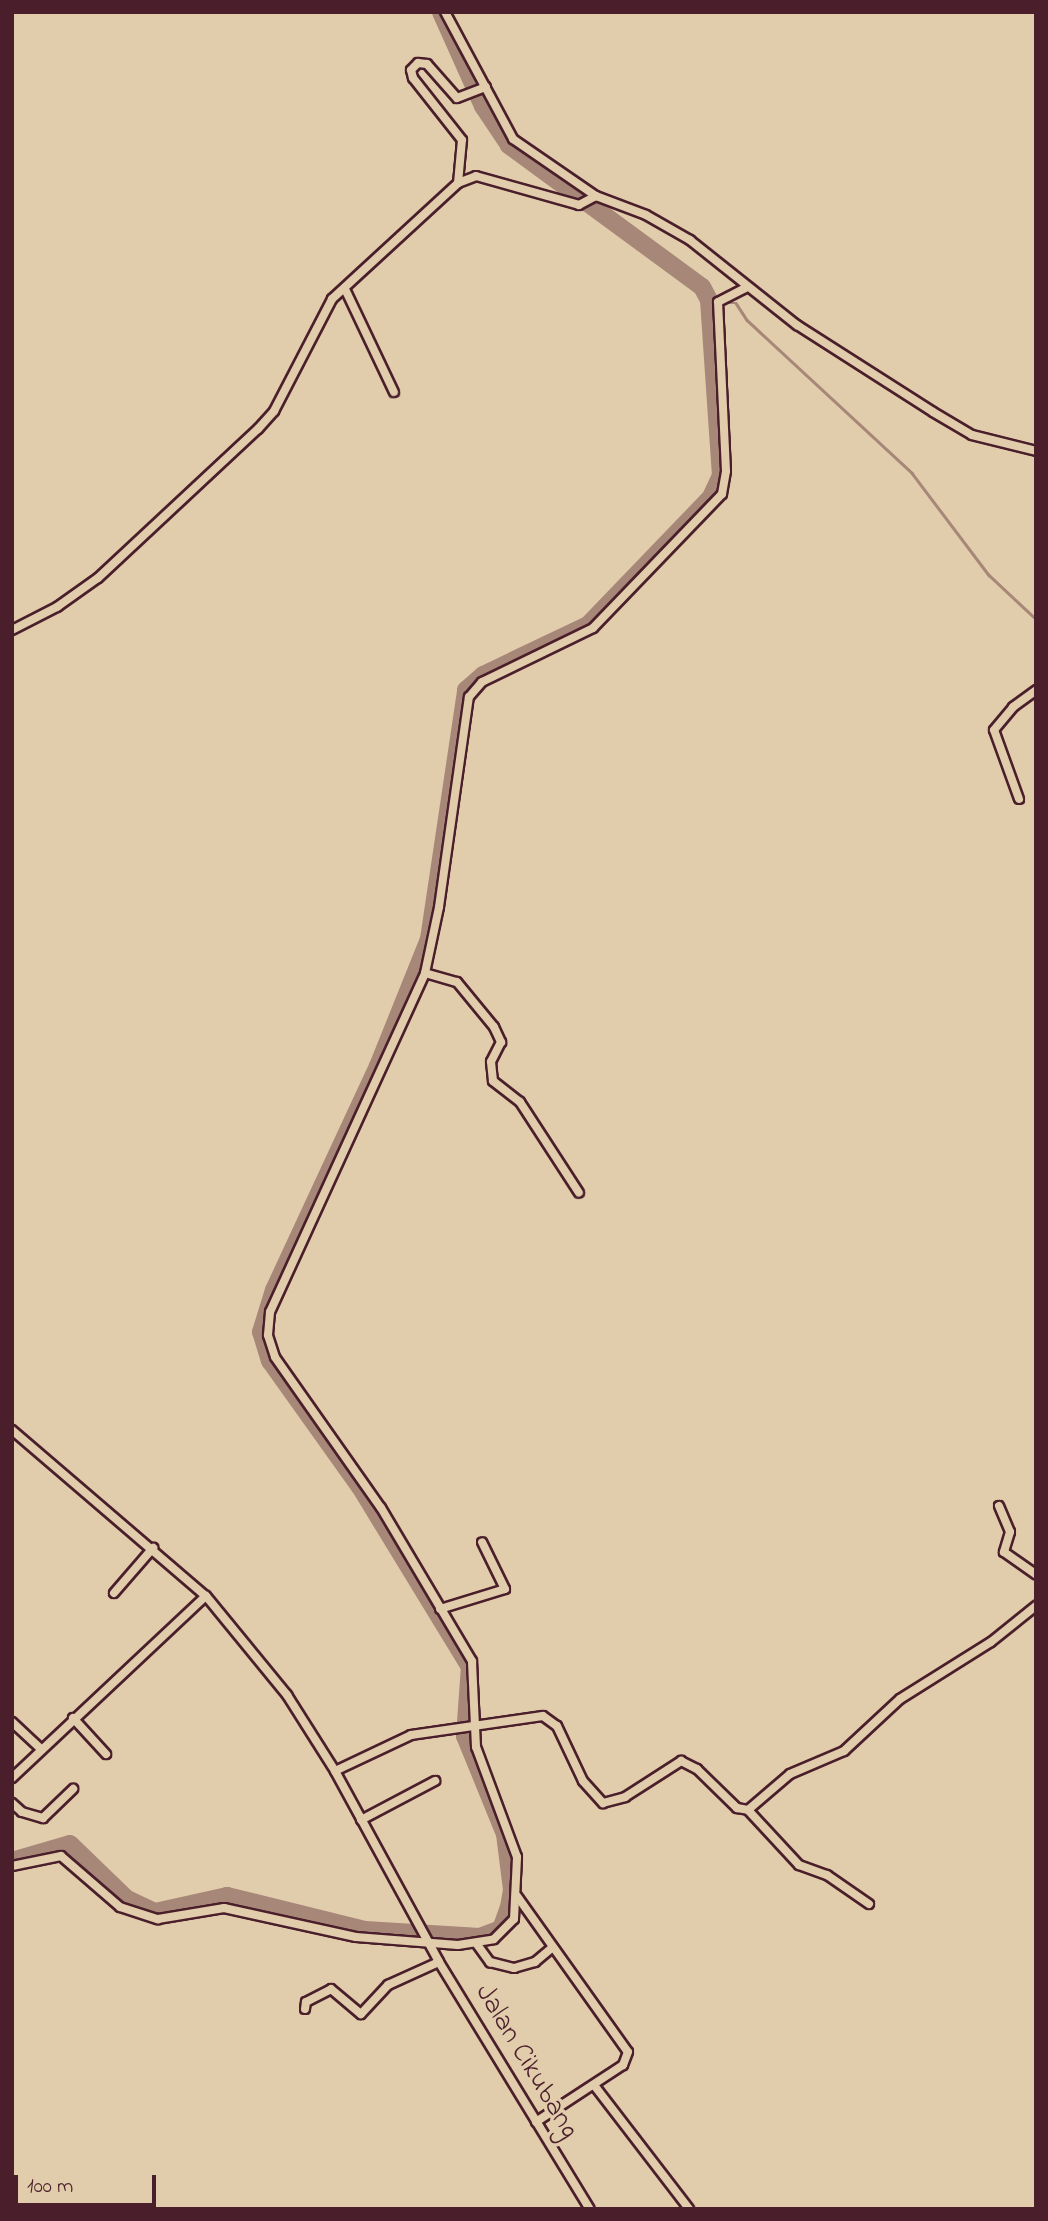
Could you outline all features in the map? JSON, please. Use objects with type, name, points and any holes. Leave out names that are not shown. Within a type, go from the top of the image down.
[{"type":"street","points":[[445,12],[480,91],[518,144],[590,200]]},
{"type":"street","points":[[458,183],[462,140],[412,78],[411,70],[424,63],[454,97],[480,91]]},
{"type":"street","points":[[12,630],[57,607],[98,578],[266,421],[325,309],[458,183],[482,176],[646,215],[690,240],[746,288],[854,363],[972,435],[1036,451]]},
{"type":"street","points":[[12,1866],[61,1856],[120,1907],[145,1917],[171,1920],[224,1908],[356,1937],[476,1943],[505,1931],[514,1919],[517,1896],[514,1838],[466,1729],[474,1668],[381,1508],[275,1357],[268,1335],[270,1312],[425,973],[439,906],[469,697],[482,682],[593,628],[722,494],[726,471],[718,302],[746,288]]},
{"type":"street","points":[[345,289],[394,392]]},
{"type":"street","points":[[1019,799],[994,730],[1013,707],[1036,690]]},
{"type":"street","points":[[425,973],[457,982],[494,1027],[501,1042],[491,1062],[493,1081],[520,1102],[579,1194]]},
{"type":"street","name":"Jalan Cikubang","points":[[12,1430],[206,1596],[287,1695],[335,1771],[439,1962],[590,2209]]},
{"type":"street","points":[[999,1506],[1010,1532],[1004,1552],[1036,1574]]},
{"type":"street","points":[[440,1609],[505,1589],[482,1542]]},
{"type":"street","points":[[114,1593],[153,1548]]},
{"type":"street","points":[[12,1778],[40,1748],[206,1596]]},
{"type":"street","points":[[748,1810],[790,1774],[844,1751],[900,1699],[991,1642],[1036,1606]]},
{"type":"street","points":[[335,1771],[404,1738],[536,1715],[547,1717],[560,1731],[583,1781],[603,1803],[625,1797],[681,1761],[697,1769],[737,1808],[748,1810],[799,1865],[827,1875],[869,1904]]},
{"type":"street","points":[[73,1718],[106,1754]]},
{"type":"street","points":[[12,1721],[40,1748]]},
{"type":"street","points":[[361,1820],[435,1782]]},
{"type":"street","points":[[12,1803],[22,1812],[43,1818],[73,1789]]},
{"type":"street","points":[[517,1896],[628,2052],[623,2064],[536,2122]]},
{"type":"street","points":[[476,1943],[490,1962],[514,1968],[535,1962],[553,1947]]},
{"type":"street","points":[[305,2009],[306,2002],[331,1989],[361,2014],[388,1985],[439,1962]]},
{"type":"street","points":[[594,2085],[689,2209]]},
{"type":"waterway","points":[[12,1861],[70,1844],[127,1899],[155,1912],[227,1896],[365,1930],[480,1937],[501,1929],[509,1907],[512,1890],[505,1834],[465,1736],[470,1667],[360,1487],[270,1361],[261,1332],[274,1290],[378,1066],[429,939],[466,690],[483,675],[588,625],[711,497],[721,476],[709,300],[702,287],[509,145],[483,106],[441,12]]},
{"type":"waterway","points":[[709,300],[714,301]]},
{"type":"waterway","points":[[727,303],[736,303],[747,320],[912,473],[989,575],[1036,619]]}]
